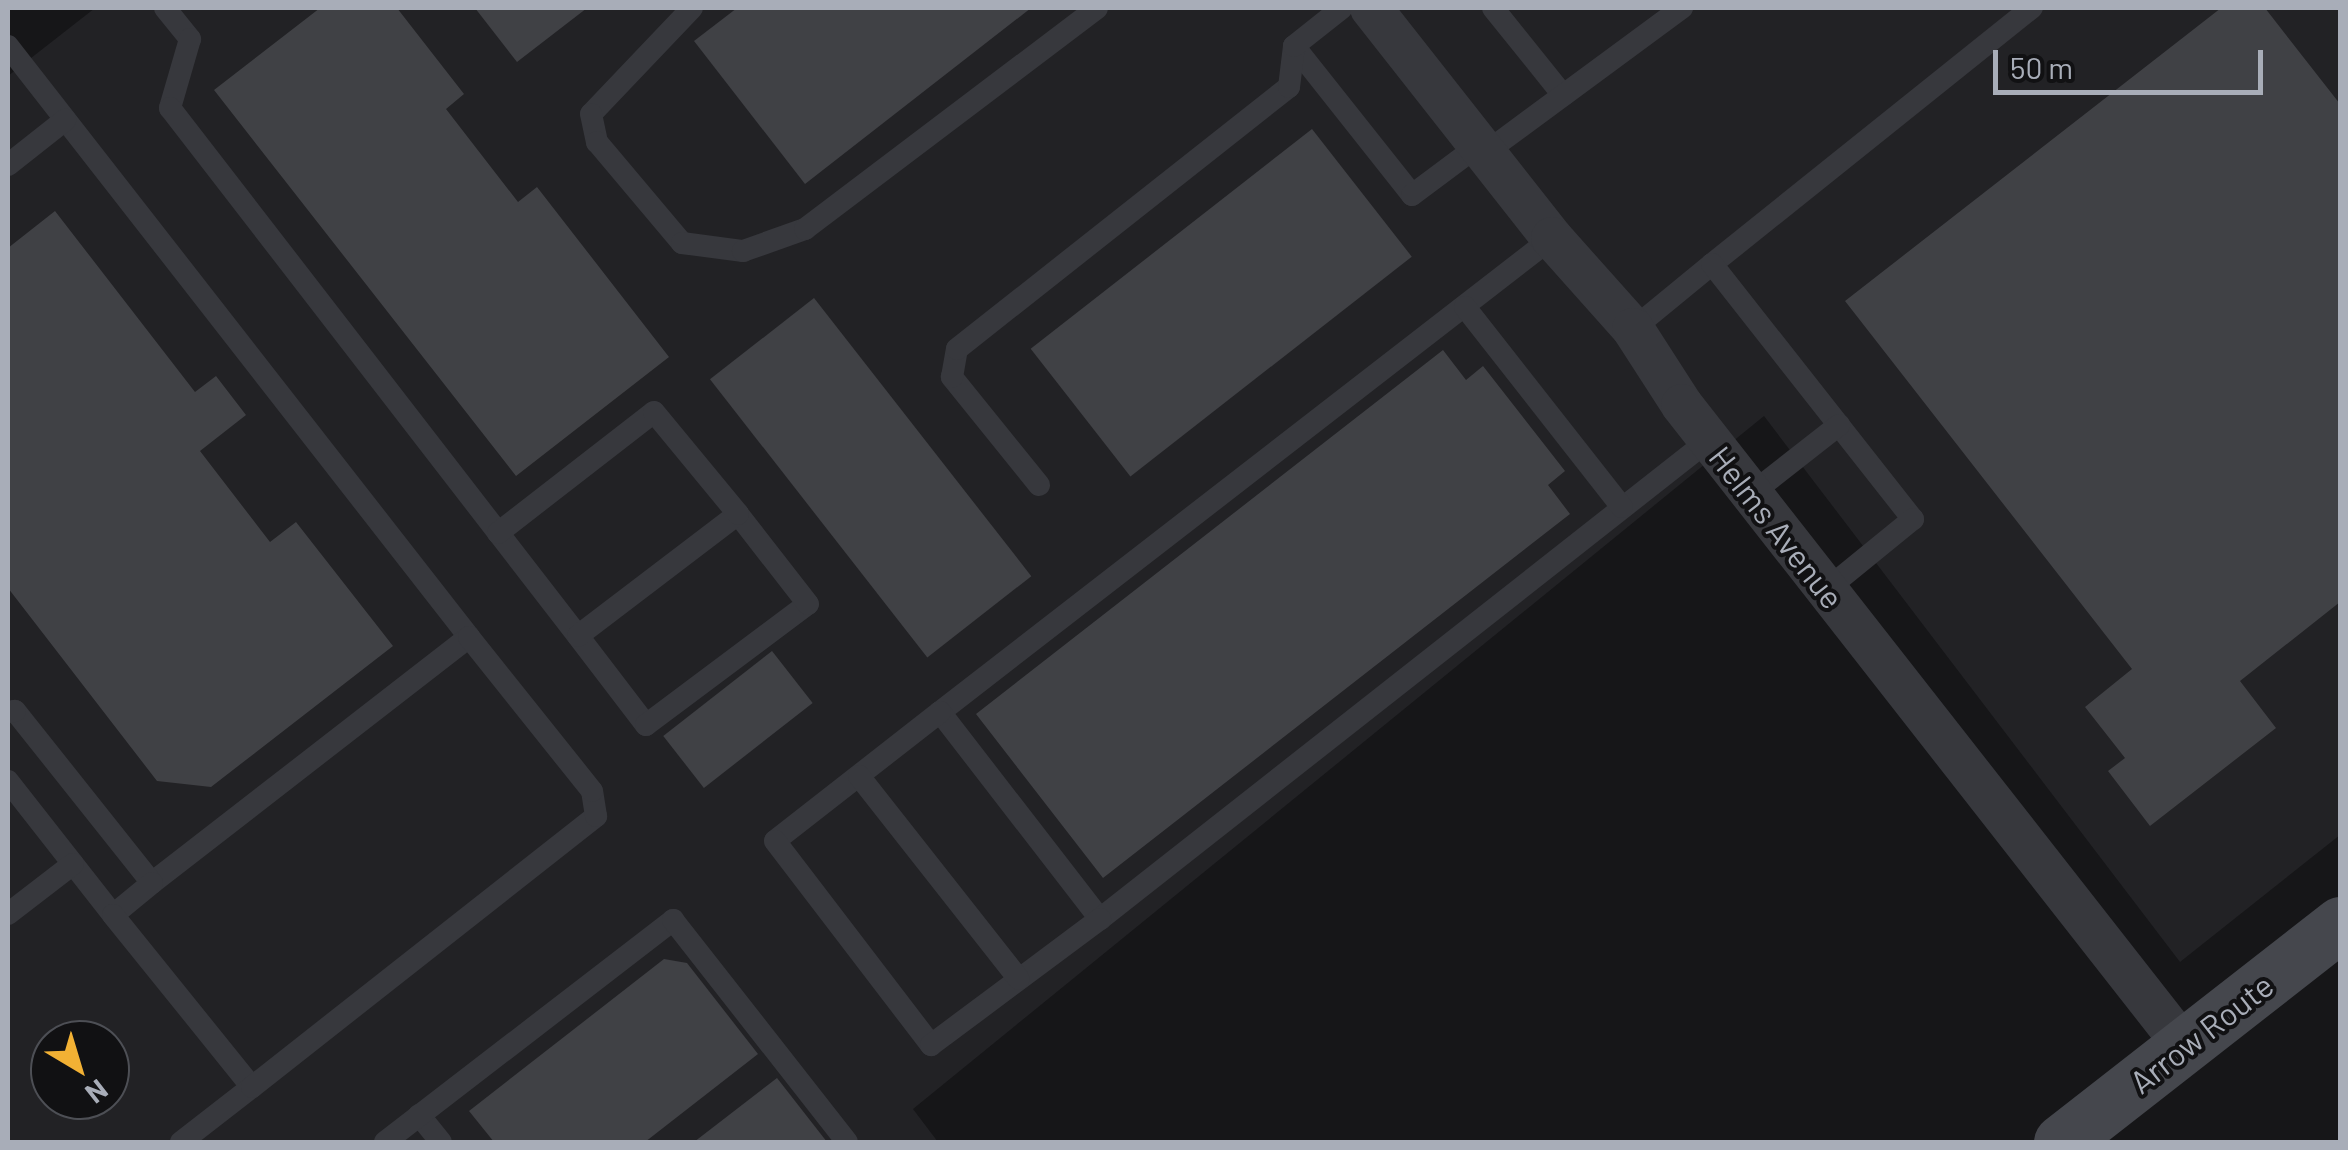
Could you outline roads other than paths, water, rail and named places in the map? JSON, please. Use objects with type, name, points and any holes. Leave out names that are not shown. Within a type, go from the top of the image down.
[{"type":"main road","name":"Arrow Route","points":[[2062,1142],[2340,924]]},
{"type":"street","name":"Helms Avenue","points":[[1369,9],[1552,238],[1632,329],[1709,440],[2184,1046]]},
{"type":"lane","points":[[165,8],[190,39],[170,108],[646,725],[808,604],[654,412],[498,533]]},
{"type":"lane","points":[[692,8],[590,114],[596,142],[682,243],[743,251],[805,229],[1097,8]]},
{"type":"lane","points":[[1493,8],[1563,96]]},
{"type":"lane","points":[[1294,46],[1412,195],[1563,96],[1682,8]]},
{"type":"lane","points":[[1632,329],[2032,8]]},
{"type":"lane","points":[[1294,46],[1369,9]]},
{"type":"lane","points":[[8,46],[592,791],[596,816],[181,1142]]},
{"type":"lane","points":[[1039,485],[952,376],[957,349],[1289,87],[1294,46]]},
{"type":"lane","points":[[8,166],[65,120]]},
{"type":"lane","points":[[1552,238],[774,841],[931,1045],[1100,919],[1709,440]]},
{"type":"lane","points":[[1712,264],[1914,520],[1826,590]]},
{"type":"lane","points":[[1465,306],[1622,507]]},
{"type":"lane","points":[[1751,494],[1839,426]]},
{"type":"lane","points":[[578,636],[738,514]]},
{"type":"lane","points":[[113,915],[469,637]]},
{"type":"lane","points":[[8,712],[15,712],[152,883]]},
{"type":"lane","points":[[940,712],[1100,919]]},
{"type":"lane","points":[[859,776],[1019,979]]},
{"type":"lane","points":[[8,781],[252,1086]]},
{"type":"lane","points":[[8,914],[73,864]]},
{"type":"lane","points":[[385,1142],[674,920],[848,1142]]},
{"type":"lane","points":[[420,1115],[441,1142]]}]
